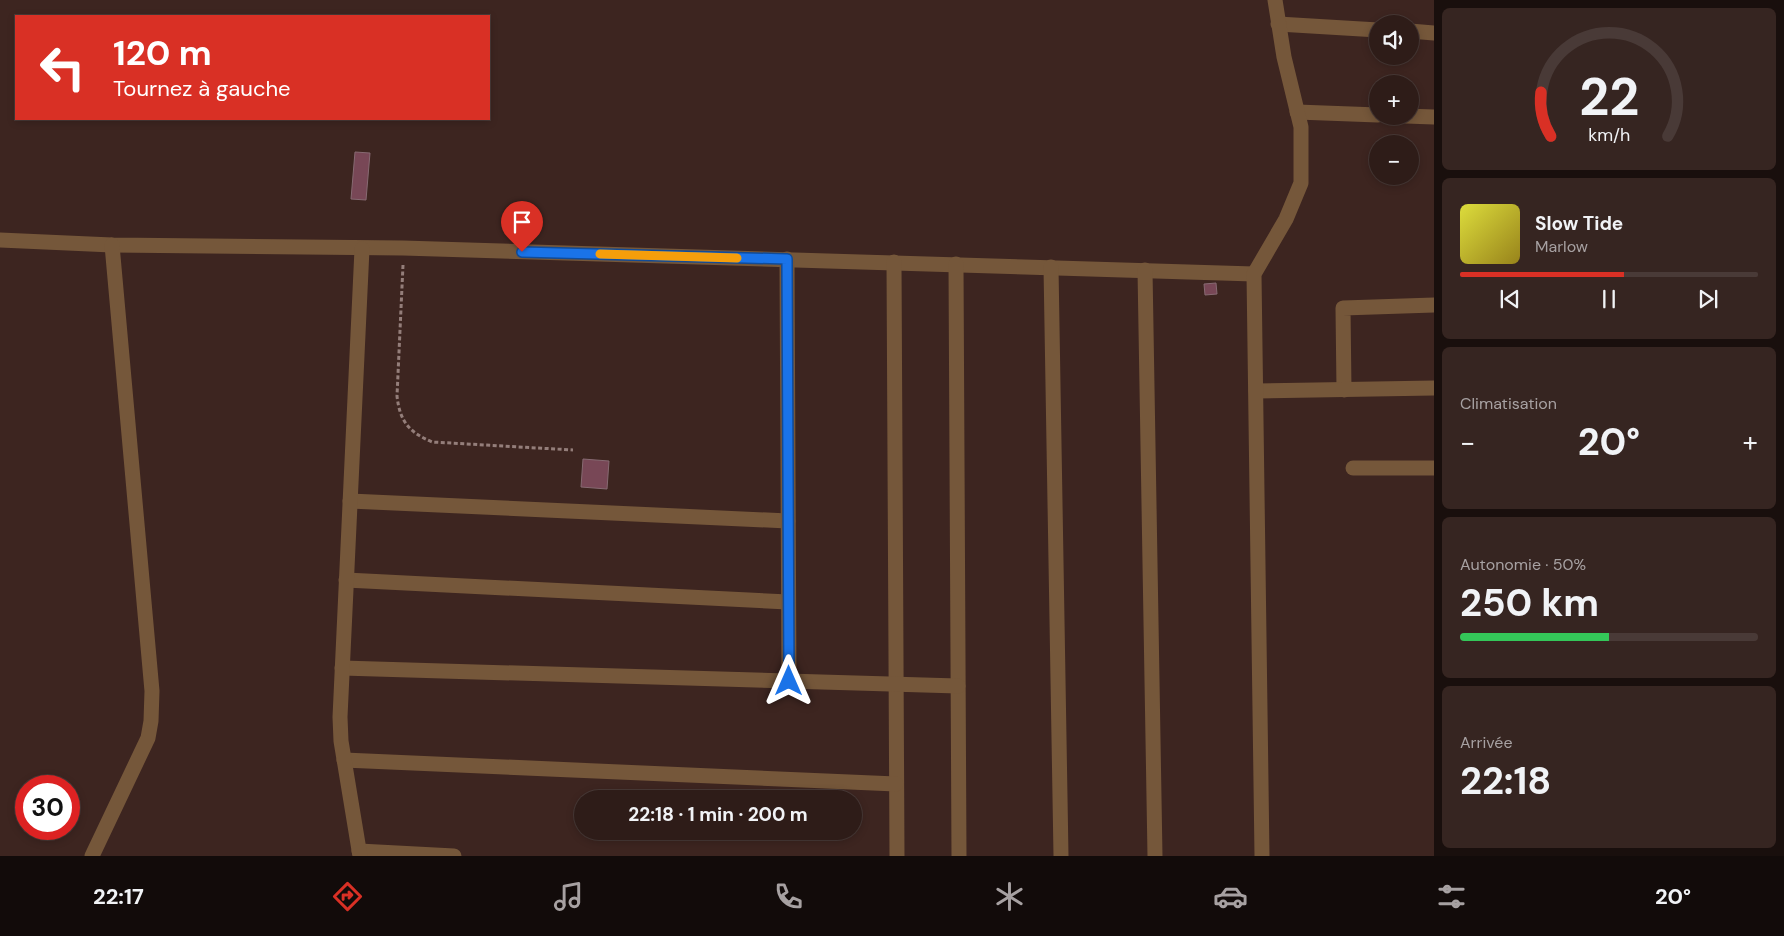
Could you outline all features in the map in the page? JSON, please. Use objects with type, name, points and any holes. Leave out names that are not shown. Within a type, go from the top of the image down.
[{"type":"street","points":[[1262,856],[1254,274],[1286,219],[1300,183],[1301,127],[1284,58],[1275,0]]},
{"type":"street","points":[[1278,24],[1369,29]]},
{"type":"street","points":[[1419,32],[1434,33]]},
{"type":"street","points":[[1297,112],[1369,115]]},
{"type":"street","points":[[1419,116],[1434,117]]},
{"type":"street","points":[[0,240],[112,245],[403,248],[1254,274]]},
{"type":"street","points":[[92,856],[148,738],[152,721],[152,691],[112,245]]},
{"type":"street","points":[[362,249],[340,717],[344,760],[359,854],[454,856]]},
{"type":"street","points":[[787,259],[789,681]]},
{"type":"street","points":[[894,262],[897,856]]},
{"type":"street","points":[[956,264],[959,856]]},
{"type":"street","points":[[1051,267],[1061,856]]},
{"type":"street","points":[[1145,270],[1155,856]]},
{"type":"street","points":[[1344,390],[1343,308],[1434,305]]},
{"type":"street","points":[[1256,391],[1434,388]]},
{"type":"street","points":[[1353,468],[1434,468]]},
{"type":"street","points":[[350,501],[788,521]]},
{"type":"street","points":[[346,580],[788,602]]},
{"type":"street","points":[[342,668],[958,686]]},
{"type":"street","points":[[344,760],[896,784]]},
{"type":"path","points":[[403,248],[397,396],[399,410],[406,424],[417,435],[432,442],[573,450]]},
{"type":"building","points":[[355,152],[370,153],[366,200],[351,199]]},
{"type":"building","points":[[1216,283],[1217,294],[1205,295],[1204,284]]},
{"type":"building","points":[[583,459],[609,461],[607,489],[581,487]]},
{"type":"slow traffic","points":[[600,254],[737,258]]},
{"type":"route","points":[[522,252],[787,259],[789,681]]}]
